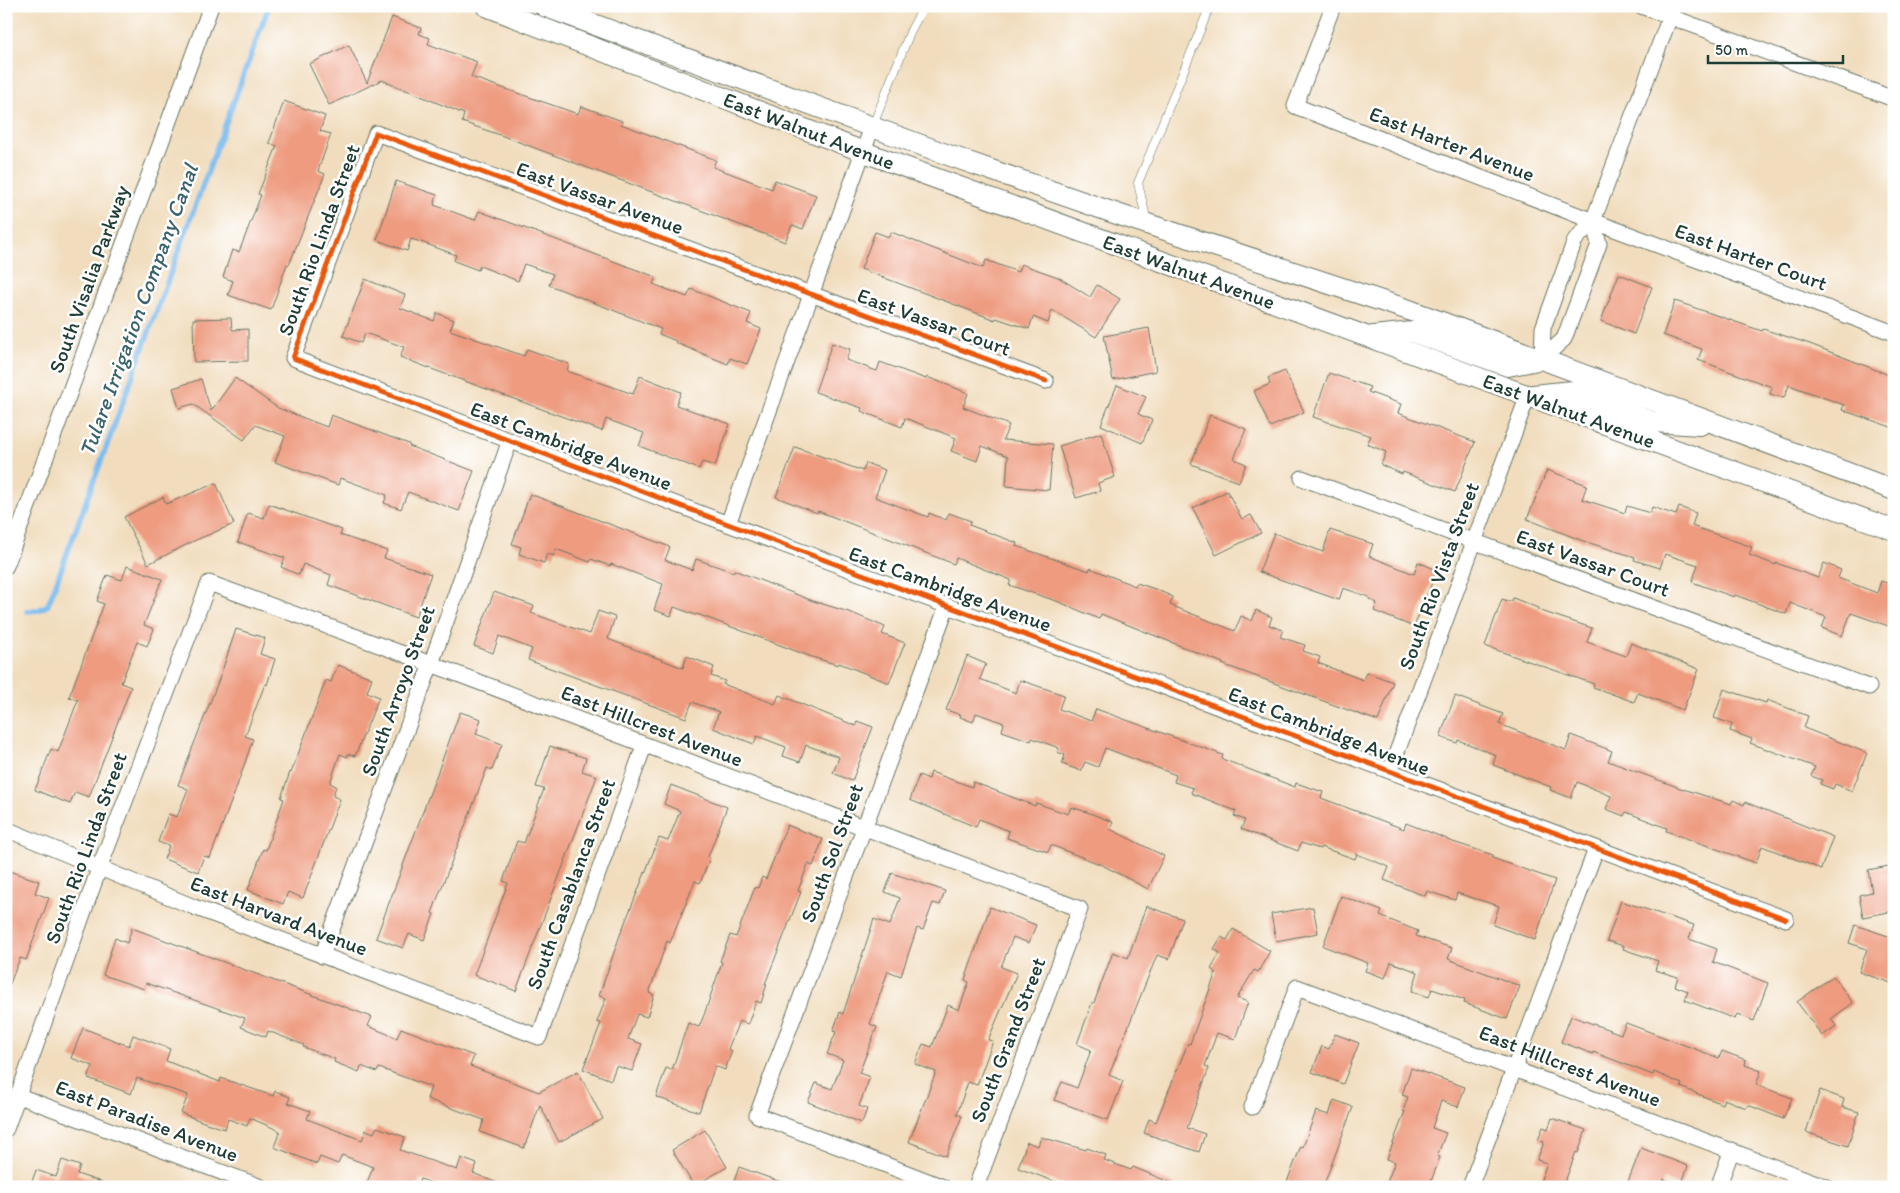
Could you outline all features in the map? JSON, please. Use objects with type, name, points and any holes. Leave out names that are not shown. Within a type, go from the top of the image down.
[{"type":"main road","name":"East Walnut Avenue","points":[[486,6],[864,152],[1894,530]]},
{"type":"main road","name":"East Walnut Avenue","points":[[544,6],[872,127],[1147,224],[1412,311],[1894,490]]},
{"type":"main road","points":[[1140,254],[1147,224]]},
{"type":"main road","points":[[1366,336],[1414,332],[1508,366],[1542,359]]},
{"type":"main road","points":[[1528,395],[1573,391],[1653,422],[1723,426]]},
{"type":"street","name":"South Visalia Parkway","points":[[6,566],[211,6]]},
{"type":"street","name":"East Harter Avenue","points":[[1333,6],[1295,106],[1593,220]]},
{"type":"street","points":[[1641,6],[1672,12],[1894,99]]},
{"type":"street","points":[[1542,359],[1543,328],[1575,240],[1593,220],[1672,12]]},
{"type":"street","points":[[728,524],[872,127]]},
{"type":"street","name":"East Vassar Avenue","points":[[376,133],[812,294]]},
{"type":"street","name":"South Rio Linda Street","points":[[293,358],[376,133]]},
{"type":"street","points":[[1542,359],[1564,339],[1599,244],[1593,220]]},
{"type":"street","name":"East Harter Court","points":[[1593,220],[1894,332]]},
{"type":"street","name":"East Vassar Court","points":[[812,294],[1046,380]]},
{"type":"street","name":"East Cambridge Avenue","points":[[293,358],[728,524],[1786,919]]},
{"type":"street","name":"South Rio Vista Street","points":[[1390,771],[1528,395]]},
{"type":"street","name":"South Arroyo Street","points":[[322,956],[431,664],[510,440]]},
{"type":"street","name":"East Vassar Court","points":[[1302,478],[1869,687]]},
{"type":"street","name":"South Rio Linda Street","points":[[6,1129],[99,869],[209,583]]},
{"type":"street","name":"East Hillcrest Avenue","points":[[209,583],[431,664],[1080,909]]},
{"type":"street","name":"South Sol Street","points":[[943,1187],[757,1115],[947,606]]},
{"type":"street","name":"South Casablanca Street","points":[[539,1036],[644,746]]},
{"type":"street","name":"East Harvard Avenue","points":[[6,829],[194,907],[539,1036]]},
{"type":"street","points":[[1470,1187],[1596,849]]},
{"type":"street","name":"South Grand Street","points":[[976,1187],[1080,909]]},
{"type":"street","name":"East Hillcrest Avenue","points":[[1252,1107],[1297,987],[1828,1187]]},
{"type":"street","name":"East Paradise Avenue","points":[[19,1096],[261,1187]]},
{"type":"street","points":[[1718,1187],[1732,1150]]},
{"type":"lane","points":[[872,127],[911,30],[924,6]]},
{"type":"lane","points":[[1147,224],[1138,183],[1210,6]]},
{"type":"building","points":[[392,17],[421,28],[419,34],[430,38],[428,44],[477,62],[471,77],[578,114],[581,106],[622,121],[621,124],[716,160],[713,167],[772,189],[775,180],[816,195],[803,229],[792,225],[785,242],[462,122],[464,114],[382,80],[329,105],[309,64],[349,45],[367,83]]},
{"type":"building","points":[[284,101],[325,116],[320,131],[331,134],[318,171],[325,174],[289,265],[287,264],[271,310],[228,295],[233,281],[223,277],[232,250],[239,252],[261,195],[258,194],[277,146],[269,143]]},
{"type":"building","points":[[396,181],[437,195],[434,205],[475,220],[479,211],[656,277],[653,284],[687,297],[691,289],[751,313],[747,323],[761,329],[747,364],[730,358],[728,364],[676,343],[676,341],[659,334],[661,329],[549,285],[553,274],[524,264],[518,281],[480,266],[478,270],[454,261],[456,255],[411,239],[407,251],[377,240]]},
{"type":"building","points":[[875,232],[889,237],[891,232],[983,268],[986,260],[1018,272],[1021,264],[1058,277],[1090,297],[1097,285],[1120,299],[1096,337],[1052,310],[1048,323],[1033,317],[1029,329],[996,318],[995,320],[861,269]]},
{"type":"building","points":[[1619,274],[1652,287],[1634,334],[1601,321]]},
{"type":"building","points":[[365,279],[405,295],[400,308],[434,321],[437,313],[454,320],[450,330],[524,356],[527,349],[569,364],[567,371],[633,394],[640,376],[681,392],[676,405],[730,424],[715,466],[702,462],[699,469],[639,446],[644,433],[606,419],[602,431],[400,357],[404,347],[365,333],[361,343],[343,336]]},
{"type":"building","points":[[1675,301],[1762,331],[1763,329],[1810,344],[1894,377],[1894,428],[1842,410],[1844,405],[1789,385],[1784,398],[1770,394],[1772,387],[1698,360],[1702,349],[1663,335]]},
{"type":"building","points":[[231,318],[232,330],[248,329],[248,361],[194,362],[193,319]]},
{"type":"building","points":[[1149,328],[1156,371],[1113,380],[1104,336]]},
{"type":"building","points":[[832,343],[850,349],[846,360],[877,371],[880,362],[968,393],[963,407],[1009,425],[1003,440],[1053,444],[1049,490],[1006,486],[1008,456],[982,446],[977,461],[951,451],[956,438],[905,418],[902,427],[861,411],[862,408],[815,392]]},
{"type":"building","points":[[1285,371],[1304,412],[1270,427],[1254,391],[1270,384],[1268,378]]},
{"type":"building","points":[[1329,373],[1370,387],[1368,392],[1401,404],[1398,413],[1475,442],[1455,492],[1381,465],[1386,452],[1367,444],[1371,436],[1313,417]]},
{"type":"building","points":[[235,378],[278,408],[327,427],[331,415],[474,471],[459,511],[408,492],[401,509],[384,503],[387,495],[340,478],[338,485],[275,462],[285,436],[255,425],[244,440],[193,404],[179,408],[173,388],[201,379],[211,411]]},
{"type":"building","points":[[1117,385],[1146,397],[1138,414],[1152,420],[1142,443],[1101,425]]},
{"type":"building","points":[[1210,415],[1246,429],[1234,459],[1246,464],[1239,482],[1191,464]]},
{"type":"building","points":[[1101,433],[1115,477],[1098,483],[1100,491],[1076,498],[1059,446]]},
{"type":"building","points":[[795,447],[863,471],[866,463],[885,470],[875,497],[928,517],[929,513],[946,520],[949,513],[971,521],[969,525],[1017,543],[1016,546],[1089,571],[1090,568],[1135,586],[1137,583],[1155,589],[1173,597],[1170,605],[1235,631],[1241,616],[1252,621],[1256,610],[1272,617],[1269,625],[1283,630],[1280,637],[1305,645],[1303,651],[1320,657],[1318,663],[1363,680],[1366,672],[1393,682],[1378,721],[1222,664],[1101,614],[1099,619],[1059,602],[1009,585],[1011,580],[956,558],[954,564],[818,511],[817,513],[776,497]]},
{"type":"building","points":[[1547,470],[1587,485],[1582,499],[1625,513],[1627,506],[1650,513],[1652,507],[1676,515],[1679,507],[1696,513],[1692,526],[1752,547],[1749,555],[1776,565],[1776,563],[1818,578],[1824,563],[1841,570],[1838,578],[1877,593],[1881,581],[1894,585],[1894,628],[1851,613],[1842,636],[1822,628],[1826,617],[1790,603],[1786,614],[1735,595],[1734,597],[1692,582],[1698,565],[1665,554],[1660,568],[1634,560],[1635,557],[1583,541],[1527,519]]},
{"type":"building","points":[[216,483],[234,524],[196,540],[148,564],[124,517],[163,497],[166,504]]},
{"type":"building","points":[[1227,491],[1242,519],[1251,515],[1261,533],[1216,555],[1193,508]]},
{"type":"building","points":[[530,494],[670,547],[665,560],[692,570],[696,559],[733,572],[734,570],[885,627],[882,634],[905,643],[889,683],[839,663],[838,665],[809,656],[697,614],[674,607],[671,616],[654,610],[663,584],[611,564],[610,566],[591,559],[590,562],[556,549],[553,556],[547,553],[544,563],[519,554],[521,547],[512,544]]},
{"type":"building","points":[[269,504],[342,530],[340,535],[387,551],[384,558],[431,574],[416,617],[328,585],[331,575],[303,564],[299,575],[281,567],[285,558],[238,542],[248,513],[264,518]]},
{"type":"building","points":[[1330,530],[1373,544],[1369,556],[1414,574],[1418,562],[1437,570],[1414,627],[1374,611],[1377,603],[1369,599],[1369,597],[1343,588],[1339,600],[1259,572],[1274,533],[1323,552]]},
{"type":"building","points":[[127,566],[162,579],[144,625],[154,629],[147,646],[137,642],[121,683],[131,687],[89,797],[75,792],[70,804],[35,790],[51,749],[58,752],[78,700],[69,697],[104,604],[97,601],[107,575],[122,580]]},
{"type":"building","points":[[494,592],[534,606],[531,613],[590,634],[598,611],[615,617],[608,639],[683,668],[687,656],[714,667],[711,676],[725,681],[723,684],[775,704],[779,695],[856,726],[857,721],[873,727],[852,781],[833,773],[839,757],[806,745],[800,762],[783,756],[786,747],[757,736],[754,744],[713,728],[719,712],[692,702],[686,718],[528,660],[532,649],[499,636],[493,653],[474,646]]},
{"type":"building","points":[[1513,598],[1538,608],[1538,610],[1592,628],[1587,642],[1626,656],[1631,643],[1699,669],[1683,710],[1638,693],[1634,702],[1593,687],[1594,684],[1485,646],[1502,599],[1511,602]]},
{"type":"building","points":[[236,629],[265,638],[260,654],[275,659],[267,685],[265,684],[245,736],[253,739],[237,786],[210,858],[204,856],[198,872],[164,859],[169,846],[158,842],[168,814],[177,817],[188,789],[178,785],[221,674]]},
{"type":"building","points":[[967,656],[986,664],[980,679],[1016,693],[1020,680],[1064,695],[1059,709],[1091,721],[1096,709],[1223,755],[1222,759],[1295,787],[1296,783],[1323,792],[1321,798],[1404,829],[1406,823],[1447,840],[1493,855],[1492,858],[1555,880],[1535,940],[1493,925],[1499,906],[1457,893],[1455,900],[1427,891],[1425,896],[1384,880],[1389,867],[1357,854],[1355,859],[1321,847],[1320,849],[1301,843],[1298,851],[1241,829],[1245,820],[1234,816],[1236,811],[1191,793],[1193,788],[1174,782],[1176,775],[1105,748],[1098,767],[1085,762],[1081,771],[1062,764],[1065,755],[1057,752],[1059,748],[1032,738],[1031,741],[1002,731],[1004,723],[976,713],[973,722],[960,717],[961,715],[946,710]]},
{"type":"building","points":[[338,665],[372,678],[367,692],[379,697],[355,756],[348,754],[347,757],[340,754],[330,783],[336,786],[333,796],[340,799],[303,898],[288,892],[283,904],[248,890],[263,849],[266,850],[284,799],[281,798],[290,772],[326,680],[331,682]]},
{"type":"building","points":[[1724,689],[1766,703],[1767,700],[1808,716],[1804,728],[1867,753],[1852,791],[1835,784],[1833,789],[1820,784],[1822,780],[1811,776],[1815,767],[1750,743],[1752,739],[1730,731],[1732,724],[1714,718]]},
{"type":"building","points":[[1455,696],[1503,714],[1499,724],[1566,750],[1571,735],[1612,751],[1608,761],[1680,788],[1731,804],[1733,800],[1744,805],[1745,802],[1833,837],[1821,869],[1762,846],[1756,863],[1666,831],[1667,828],[1626,812],[1624,816],[1606,809],[1611,796],[1577,782],[1571,798],[1550,790],[1551,787],[1493,765],[1496,755],[1458,740],[1457,743],[1440,737]]},
{"type":"building","points":[[460,712],[481,719],[476,734],[502,744],[492,770],[487,768],[432,913],[434,914],[424,940],[409,934],[403,948],[376,938]]},
{"type":"building","points":[[550,746],[586,758],[582,771],[597,776],[516,991],[474,975],[508,883],[503,881],[517,841],[524,843],[544,789],[536,787]]},
{"type":"building","points":[[931,772],[972,787],[973,782],[1035,806],[1036,803],[1068,814],[1071,807],[1087,812],[1113,822],[1110,829],[1164,856],[1148,889],[1102,865],[1051,845],[1048,852],[1007,838],[1009,831],[979,819],[976,827],[910,800],[919,775],[929,779]]},
{"type":"building","points":[[671,785],[727,807],[700,883],[695,881],[670,943],[667,941],[649,993],[654,995],[647,1017],[637,1014],[628,1039],[642,1044],[632,1071],[616,1066],[611,1080],[583,1069],[601,1023],[597,1022],[606,998],[599,996],[620,935],[659,838],[668,841],[680,811],[664,804]]},
{"type":"building","points":[[787,825],[823,839],[813,866],[808,864],[798,891],[801,892],[765,984],[767,984],[761,1003],[756,1001],[748,1024],[739,1021],[728,1049],[732,1051],[725,1070],[715,1066],[699,1112],[656,1097],[666,1068],[672,1070],[688,1023],[699,1027],[730,935],[736,937],[755,887],[758,888],[762,877],[766,879]]},
{"type":"building","points":[[1894,865],[1894,911],[1863,917],[1859,895],[1872,892],[1868,870]]},
{"type":"building","points":[[6,870],[39,881],[35,893],[49,898],[26,960],[20,958],[7,991]]},
{"type":"building","points":[[892,873],[945,891],[940,905],[933,903],[923,930],[917,928],[901,976],[888,971],[870,1024],[877,1027],[859,1073],[870,1077],[859,1106],[867,1109],[862,1123],[808,1102],[816,1083],[832,1089],[843,1060],[827,1054],[836,1032],[833,1031],[840,1012],[843,1014],[874,919],[890,925],[900,898],[885,892]]},
{"type":"building","points":[[1341,896],[1382,911],[1380,916],[1418,931],[1416,936],[1452,948],[1448,959],[1520,986],[1507,1019],[1464,1003],[1465,1000],[1432,989],[1429,997],[1412,991],[1418,972],[1391,962],[1385,978],[1365,971],[1368,963],[1323,946]]},
{"type":"building","points":[[1621,901],[1694,925],[1689,939],[1717,949],[1713,962],[1768,983],[1754,1021],[1737,1014],[1735,1019],[1685,1000],[1688,991],[1675,986],[1678,977],[1655,970],[1658,961],[1623,949],[1624,946],[1607,941]]},
{"type":"building","points":[[1146,906],[1183,919],[1169,959],[1157,955],[1109,1075],[1123,1081],[1108,1120],[1054,1100],[1062,1082],[1077,1088],[1091,1050],[1077,1044],[1092,1003],[1094,1003],[1113,952],[1128,958]]},
{"type":"building","points":[[990,907],[1036,925],[1029,943],[1013,937],[1001,967],[1017,973],[988,1040],[993,1041],[977,1085],[968,1082],[957,1114],[962,1116],[946,1156],[909,1142],[936,1072],[915,1064],[923,1044],[932,1047],[948,1005],[959,1010],[969,982],[965,980]]},
{"type":"building","points":[[1313,907],[1318,933],[1276,941],[1271,914]]},
{"type":"building","points":[[1855,925],[1894,938],[1894,975],[1891,983],[1859,972],[1867,949],[1849,943]]},
{"type":"building","points":[[132,928],[372,1017],[368,1026],[397,1038],[401,1028],[474,1056],[470,1066],[539,1092],[578,1071],[603,1119],[559,1142],[540,1105],[524,1148],[480,1132],[484,1120],[427,1099],[431,1087],[379,1068],[377,1072],[361,1066],[359,1072],[334,1062],[335,1059],[303,1047],[304,1045],[268,1031],[266,1037],[241,1027],[245,1018],[146,983],[144,989],[103,975],[115,938],[127,943]]},
{"type":"building","points":[[1233,929],[1270,951],[1258,972],[1254,970],[1237,998],[1248,1002],[1235,1039],[1217,1033],[1205,1066],[1209,1068],[1187,1128],[1205,1134],[1199,1152],[1144,1133],[1149,1119],[1156,1122],[1188,1043],[1190,1044],[1216,972],[1211,969],[1220,953],[1214,949],[1221,937],[1227,940]]},
{"type":"building","points":[[1833,976],[1853,1003],[1831,1019],[1836,1026],[1822,1036],[1797,1002]]},
{"type":"building","points":[[1571,1016],[1621,1034],[1626,1023],[1719,1058],[1722,1051],[1746,1060],[1745,1065],[1761,1071],[1756,1085],[1792,1098],[1783,1119],[1748,1105],[1746,1108],[1724,1099],[1722,1104],[1681,1087],[1682,1084],[1654,1072],[1653,1075],[1561,1042]]},
{"type":"building","points":[[83,1028],[129,1046],[133,1035],[170,1049],[166,1061],[220,1082],[221,1078],[273,1096],[275,1091],[290,1097],[288,1103],[310,1111],[307,1119],[362,1140],[366,1130],[374,1133],[377,1127],[405,1137],[400,1150],[457,1170],[461,1158],[477,1164],[473,1173],[507,1187],[444,1187],[420,1179],[417,1187],[378,1187],[367,1183],[373,1167],[342,1155],[338,1164],[320,1157],[317,1164],[274,1147],[280,1131],[250,1118],[247,1126],[228,1119],[225,1129],[206,1123],[181,1113],[188,1095],[137,1078],[131,1094],[88,1078],[93,1066],[71,1058]]},
{"type":"building","points":[[1335,1034],[1359,1043],[1343,1084],[1312,1072],[1322,1046],[1329,1049]]},
{"type":"building","points":[[1411,1068],[1465,1087],[1458,1107],[1441,1101],[1432,1128],[1446,1133],[1437,1156],[1440,1157],[1429,1187],[1385,1187],[1395,1162],[1387,1159],[1405,1111],[1403,1111],[1408,1097],[1402,1095]]},
{"type":"building","points":[[1820,1090],[1844,1099],[1842,1107],[1859,1112],[1848,1146],[1806,1132]]},
{"type":"building","points":[[1334,1100],[1353,1107],[1323,1187],[1285,1187],[1301,1146],[1303,1147],[1316,1111],[1329,1115]]},
{"type":"building","points":[[1552,1118],[1586,1130],[1563,1187],[1538,1187],[1547,1163],[1537,1160],[1544,1142],[1538,1140],[1543,1127],[1548,1129]]},
{"type":"building","points":[[705,1130],[727,1167],[694,1186],[672,1150]]},
{"type":"building","points":[[1041,1137],[1086,1150],[1087,1148],[1106,1155],[1104,1160],[1131,1170],[1133,1167],[1181,1187],[1070,1187],[1018,1168],[1027,1142],[1038,1146]]},
{"type":"building","points":[[1641,1148],[1688,1166],[1681,1186],[1664,1179],[1661,1187],[1626,1187]]},
{"type":"building","points":[[62,1160],[80,1166],[77,1174],[107,1184],[107,1187],[30,1187],[36,1170],[56,1177]]},
{"type":"building","points":[[739,1167],[789,1185],[788,1187],[732,1187]]},
{"type":"waterway","name":"Tulare Irrigation Company Canal","points":[[27,611],[39,610],[48,605],[269,6]]},
{"type":"cycle path","points":[[1046,381],[376,133],[293,358],[728,524],[1786,919]]}]
